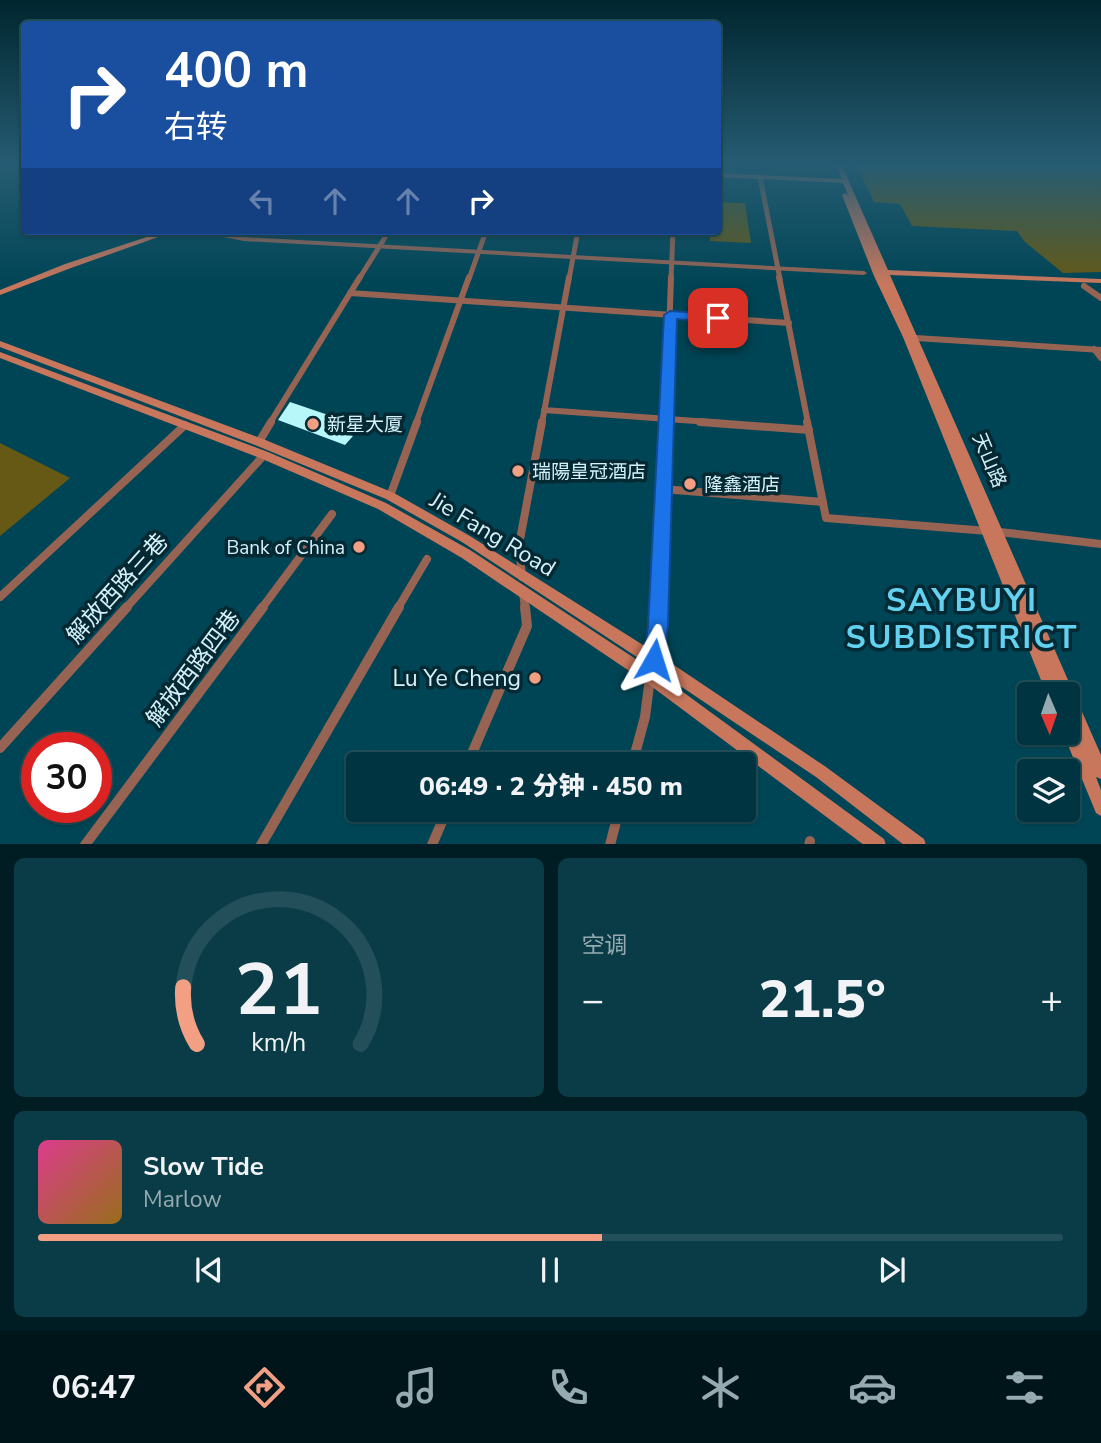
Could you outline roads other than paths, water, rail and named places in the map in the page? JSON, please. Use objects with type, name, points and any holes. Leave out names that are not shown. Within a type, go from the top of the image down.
[{"type":"main road","name":"天山路","points":[[853,205],[1049,682]]},
{"type":"main road","points":[[0,291],[49,269],[150,235]]},
{"type":"main road","points":[[0,291],[160,235]]},
{"type":"main road","name":"天山路","points":[[882,274],[916,338],[1101,772]]},
{"type":"main road","points":[[882,274],[1101,283]]},
{"type":"main road","points":[[882,274],[1084,286],[1101,283]]},
{"type":"main road","name":"Jie Fang Road","points":[[0,344],[259,442],[390,496],[522,575],[654,660],[821,772],[917,844]]},
{"type":"main road","name":"Jie Fang Road","points":[[0,355],[264,455],[382,506],[466,554],[652,678],[877,844]]},
{"type":"main road","points":[[1076,746],[1101,808]]},
{"type":"street","points":[[766,205],[826,518],[1000,532],[1101,544]]},
{"type":"street","points":[[224,235],[244,239],[882,274]]},
{"type":"street","points":[[259,442],[386,235]]},
{"type":"street","points":[[390,496],[484,235]]},
{"type":"street","points":[[473,752],[527,626],[519,545],[577,235]]},
{"type":"street","points":[[636,752],[645,717],[654,660],[673,235]]},
{"type":"street","points":[[1084,286],[1101,298]]},
{"type":"street","points":[[349,293],[789,323]]},
{"type":"street","points":[[916,338],[1098,349],[1101,358]]},
{"type":"street","points":[[544,410],[809,430]]},
{"type":"street","points":[[0,597],[186,425]]},
{"type":"street","name":"解放西路三巷","points":[[0,748],[264,455]]},
{"type":"street","points":[[663,489],[823,502]]},
{"type":"street","name":"解放西路四巷","points":[[86,844],[332,514]]},
{"type":"street","points":[[262,844],[427,559]]},
{"type":"street","points":[[432,844],[442,822]]},
{"type":"street","points":[[610,844],[616,822]]},
{"type":"place","name":"新星大厦","points":[[313,424]]},
{"type":"place","name":"瑞陽皇冠酒店","points":[[518,471]]},
{"type":"place","name":"隆鑫酒店","points":[[690,484]]},
{"type":"place","name":"Bank of China","points":[[359,547]]},
{"type":"place","name":"Lu Ye Cheng","points":[[535,678]]},
{"type":"district","name":"SAYBUYI SUBDISTRICT","points":[[962,618]]}]
